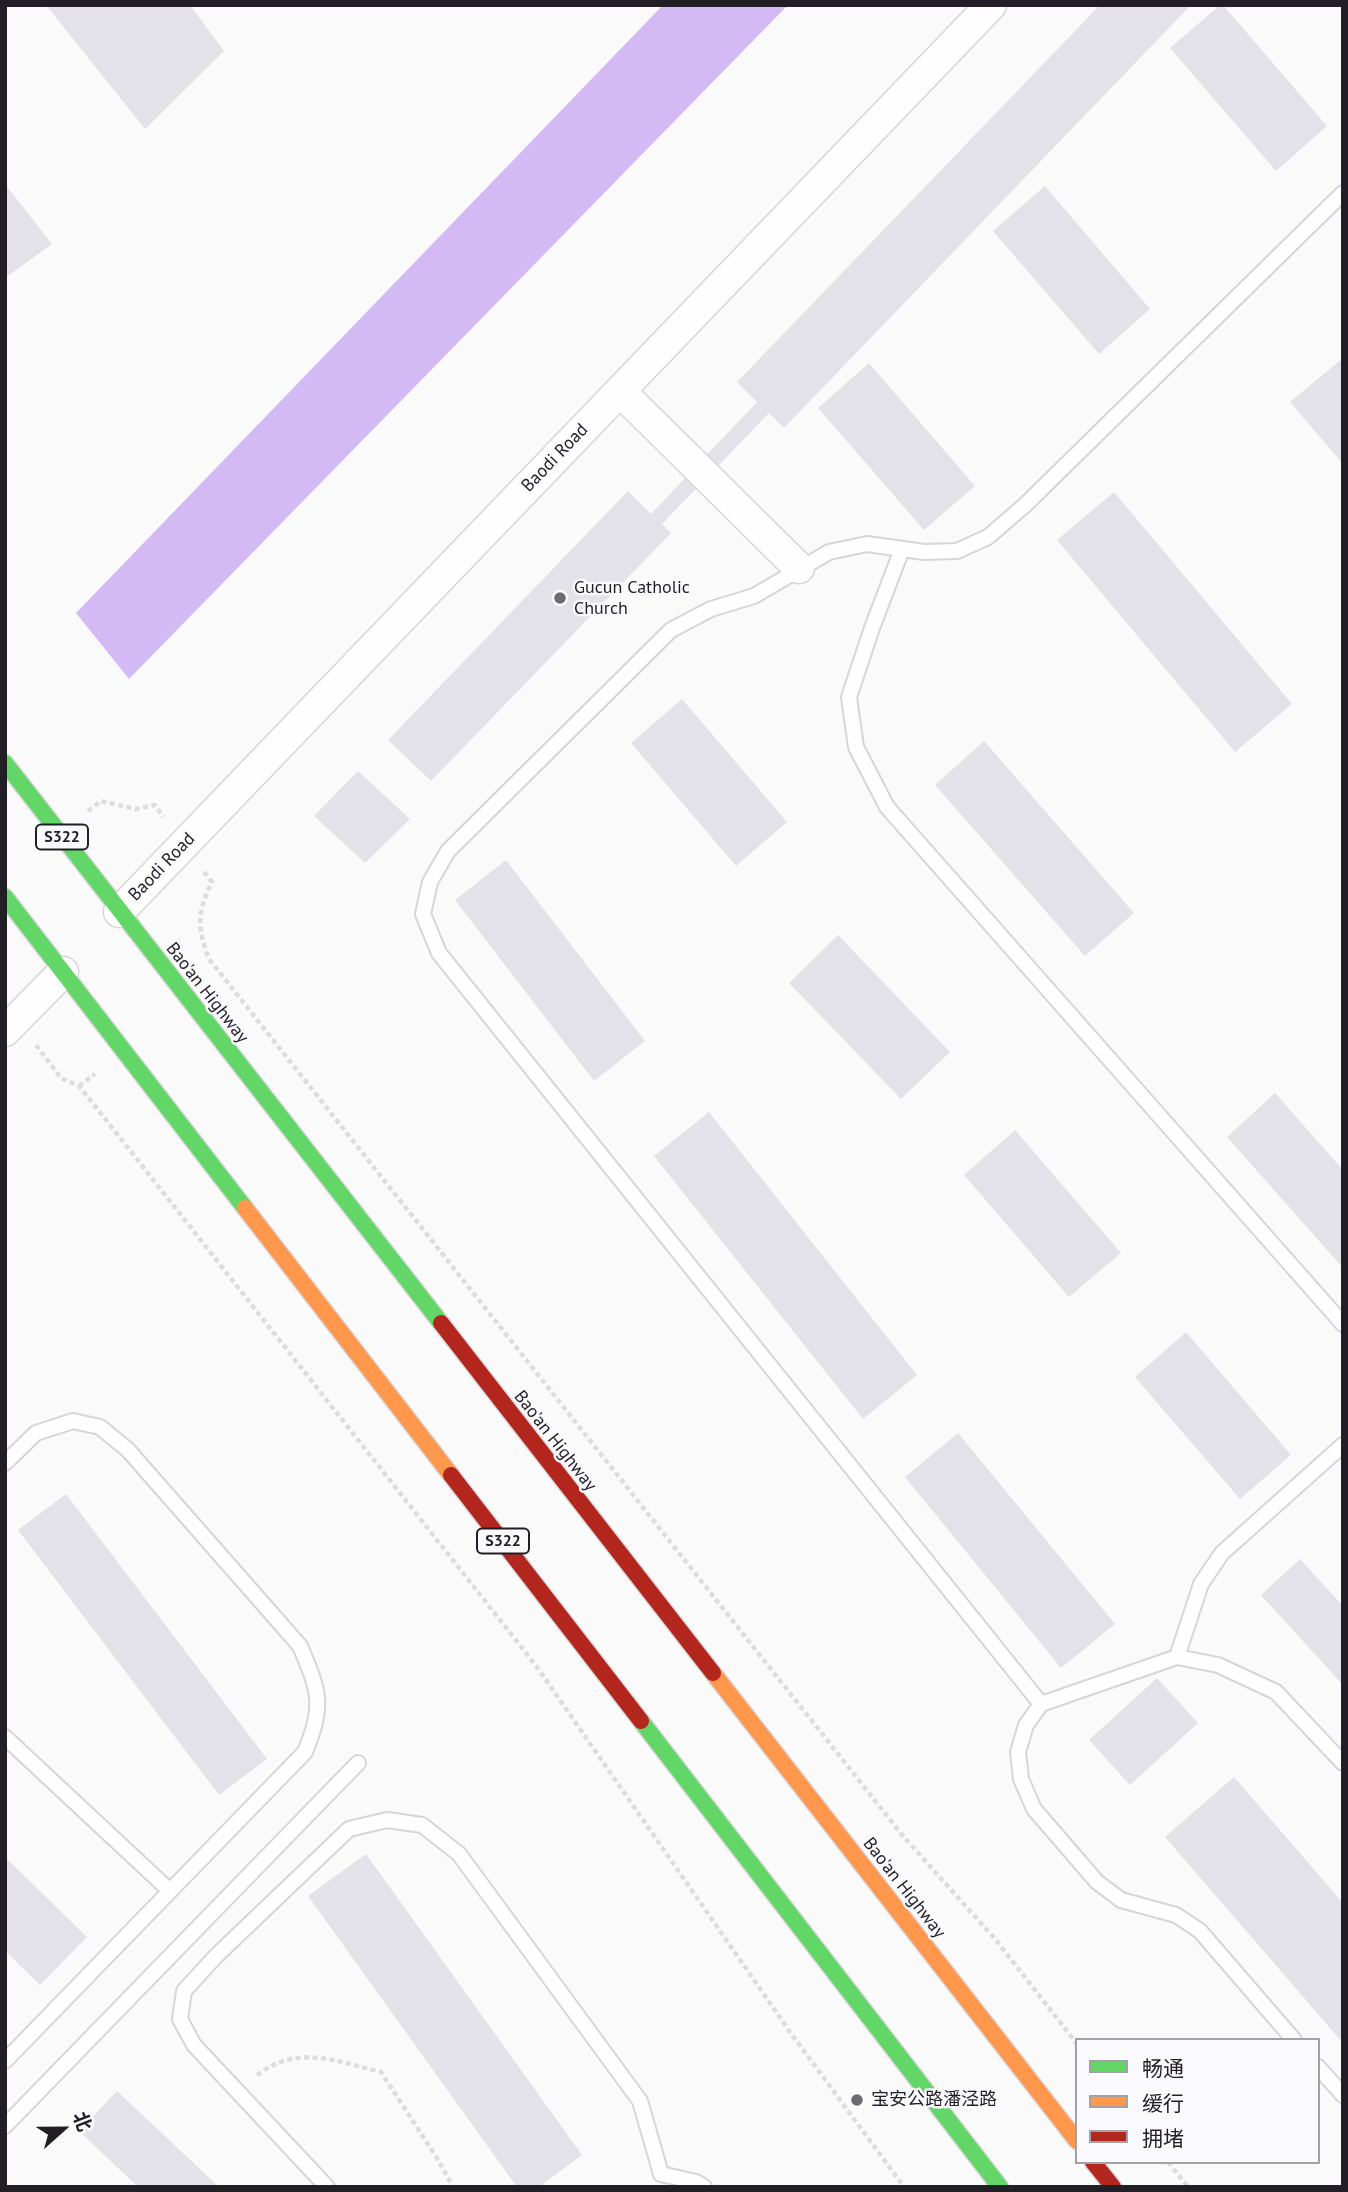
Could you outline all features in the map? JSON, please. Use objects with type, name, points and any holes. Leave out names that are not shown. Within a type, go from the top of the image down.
[{"type":"main road","name":"Bao'an Highway","points":[[5,763],[1075,2138]]},
{"type":"main road","name":"S322","points":[[5,897],[1000,2187]]},
{"type":"main road","points":[[1095,2164],[1113,2187]]},
{"type":"street","name":"Baodi Road","points":[[119,912],[991,5]]},
{"type":"street","points":[[620,391],[799,568]]},
{"type":"street","points":[[5,1031],[63,972]]},
{"type":"lane","points":[[1041,1704],[439,953],[423,914],[430,883],[448,851],[671,630],[711,609],[754,596],[829,552],[867,544],[924,552],[957,551],[988,537],[1025,505],[1343,193]]},
{"type":"lane","points":[[902,549],[849,697],[856,747],[887,807],[1343,1324]]},
{"type":"lane","points":[[5,1463],[36,1433],[73,1421],[100,1427],[128,1450],[300,1646],[317,1686],[317,1723],[304,1752],[5,2061]]},
{"type":"lane","points":[[1177,1657],[1201,1584],[1222,1553],[1343,1446]]},
{"type":"lane","points":[[1292,2038],[1199,1931],[1176,1915],[1121,1900],[1097,1882],[1034,1809],[1021,1779],[1018,1752],[1026,1725],[1041,1704],[1177,1657],[1218,1665],[1276,1692],[1343,1762]]},
{"type":"lane","points":[[5,1737],[170,1891]]},
{"type":"lane","points":[[5,2126],[358,1763]]},
{"type":"lane","points":[[327,2187],[194,2045],[180,2019],[184,1990],[349,1829],[387,1820],[422,1825],[459,1854],[640,2101],[661,2174],[696,2182],[704,2187]]},
{"type":"lane","points":[[1320,2069],[1343,2095]]},
{"type":"path","points":[[101,801],[136,809],[155,805]]},
{"type":"path","name":"Bao'an Highway","points":[[212,882],[202,902],[199,923],[202,942],[209,959],[903,1836],[996,1940],[1075,2041]]},
{"type":"path","points":[[61,1078],[79,1086],[537,1667],[790,2032],[904,2187]]},
{"type":"path","points":[[237,2090],[272,2064],[312,2055],[381,2072],[453,2187]]},
{"type":"path","points":[[1170,2164],[1188,2187]]},
{"type":"shaded area","points":[[663,5],[788,5],[129,679],[76,613]]},
{"type":"building","points":[[46,5],[190,5],[224,51],[145,129]]},
{"type":"building","points":[[1100,5],[1191,5],[784,428],[769,413],[662,524],[671,533],[431,781],[388,740],[628,491],[651,514],[757,402],[737,382]]},
{"type":"building","points":[[1223,5],[1327,126],[1276,171],[1170,48]]},
{"type":"building","points":[[5,184],[52,244],[5,278]]},
{"type":"building","points":[[1045,186],[1150,309],[1099,354],[993,231]]},
{"type":"building","points":[[1343,358],[1343,464],[1290,402]]},
{"type":"building","points":[[869,363],[975,486],[924,530],[818,408]]},
{"type":"building","points":[[1114,492],[1292,704],[1235,752],[1057,540]]},
{"type":"building","points":[[682,699],[787,822],[736,866],[631,743]]},
{"type":"building","points":[[984,741],[1134,913],[1085,956],[935,785]]},
{"type":"building","points":[[358,771],[410,819],[365,863],[314,816]]},
{"type":"building","points":[[506,860],[645,1041],[594,1081],[455,900]]},
{"type":"building","points":[[838,935],[950,1052],[901,1099],[789,983]]},
{"type":"building","points":[[1275,1093],[1343,1170],[1343,1268],[1227,1137]]},
{"type":"building","points":[[709,1112],[917,1375],[863,1419],[654,1156]]},
{"type":"building","points":[[1015,1130],[1121,1253],[1069,1297],[964,1175]]},
{"type":"building","points":[[1186,1332],[1291,1455],[1240,1499],[1135,1377]]},
{"type":"building","points":[[958,1433],[1115,1624],[1061,1668],[905,1477]]},
{"type":"building","points":[[66,1494],[267,1759],[219,1795],[18,1530]]},
{"type":"building","points":[[1300,1559],[1343,1606],[1343,1685],[1261,1595]]},
{"type":"building","points":[[1157,1678],[1198,1723],[1130,1785],[1089,1740]]},
{"type":"building","points":[[1234,1777],[1343,1903],[1343,2043],[1165,1837]]},
{"type":"building","points":[[366,1854],[582,2155],[539,2187],[517,2187],[308,1896]]},
{"type":"building","points":[[5,1857],[87,1937],[40,1985],[5,1951]]},
{"type":"building","points":[[117,2091],[219,2187],[138,2187],[79,2131]]},
{"type":"traffic: fast","points":[[5,763],[441,1323]]},
{"type":"traffic: fast","points":[[5,897],[245,1208]]},
{"type":"traffic: fast","points":[[641,1721],[1000,2187]]},
{"type":"traffic: slow","points":[[245,1208],[451,1475]]},
{"type":"traffic: slow","points":[[713,1673],[1075,2138]]},
{"type":"traffic: jam","points":[[441,1323],[713,1673]]},
{"type":"traffic: jam","points":[[451,1475],[641,1721]]},
{"type":"traffic: jam","points":[[1095,2164],[1113,2187]]},
{"type":"place","name":"Gucun Catholic Church","points":[[560,598]]},
{"type":"place","name":"宝安公路潘泾路","points":[[857,2100]]}]
